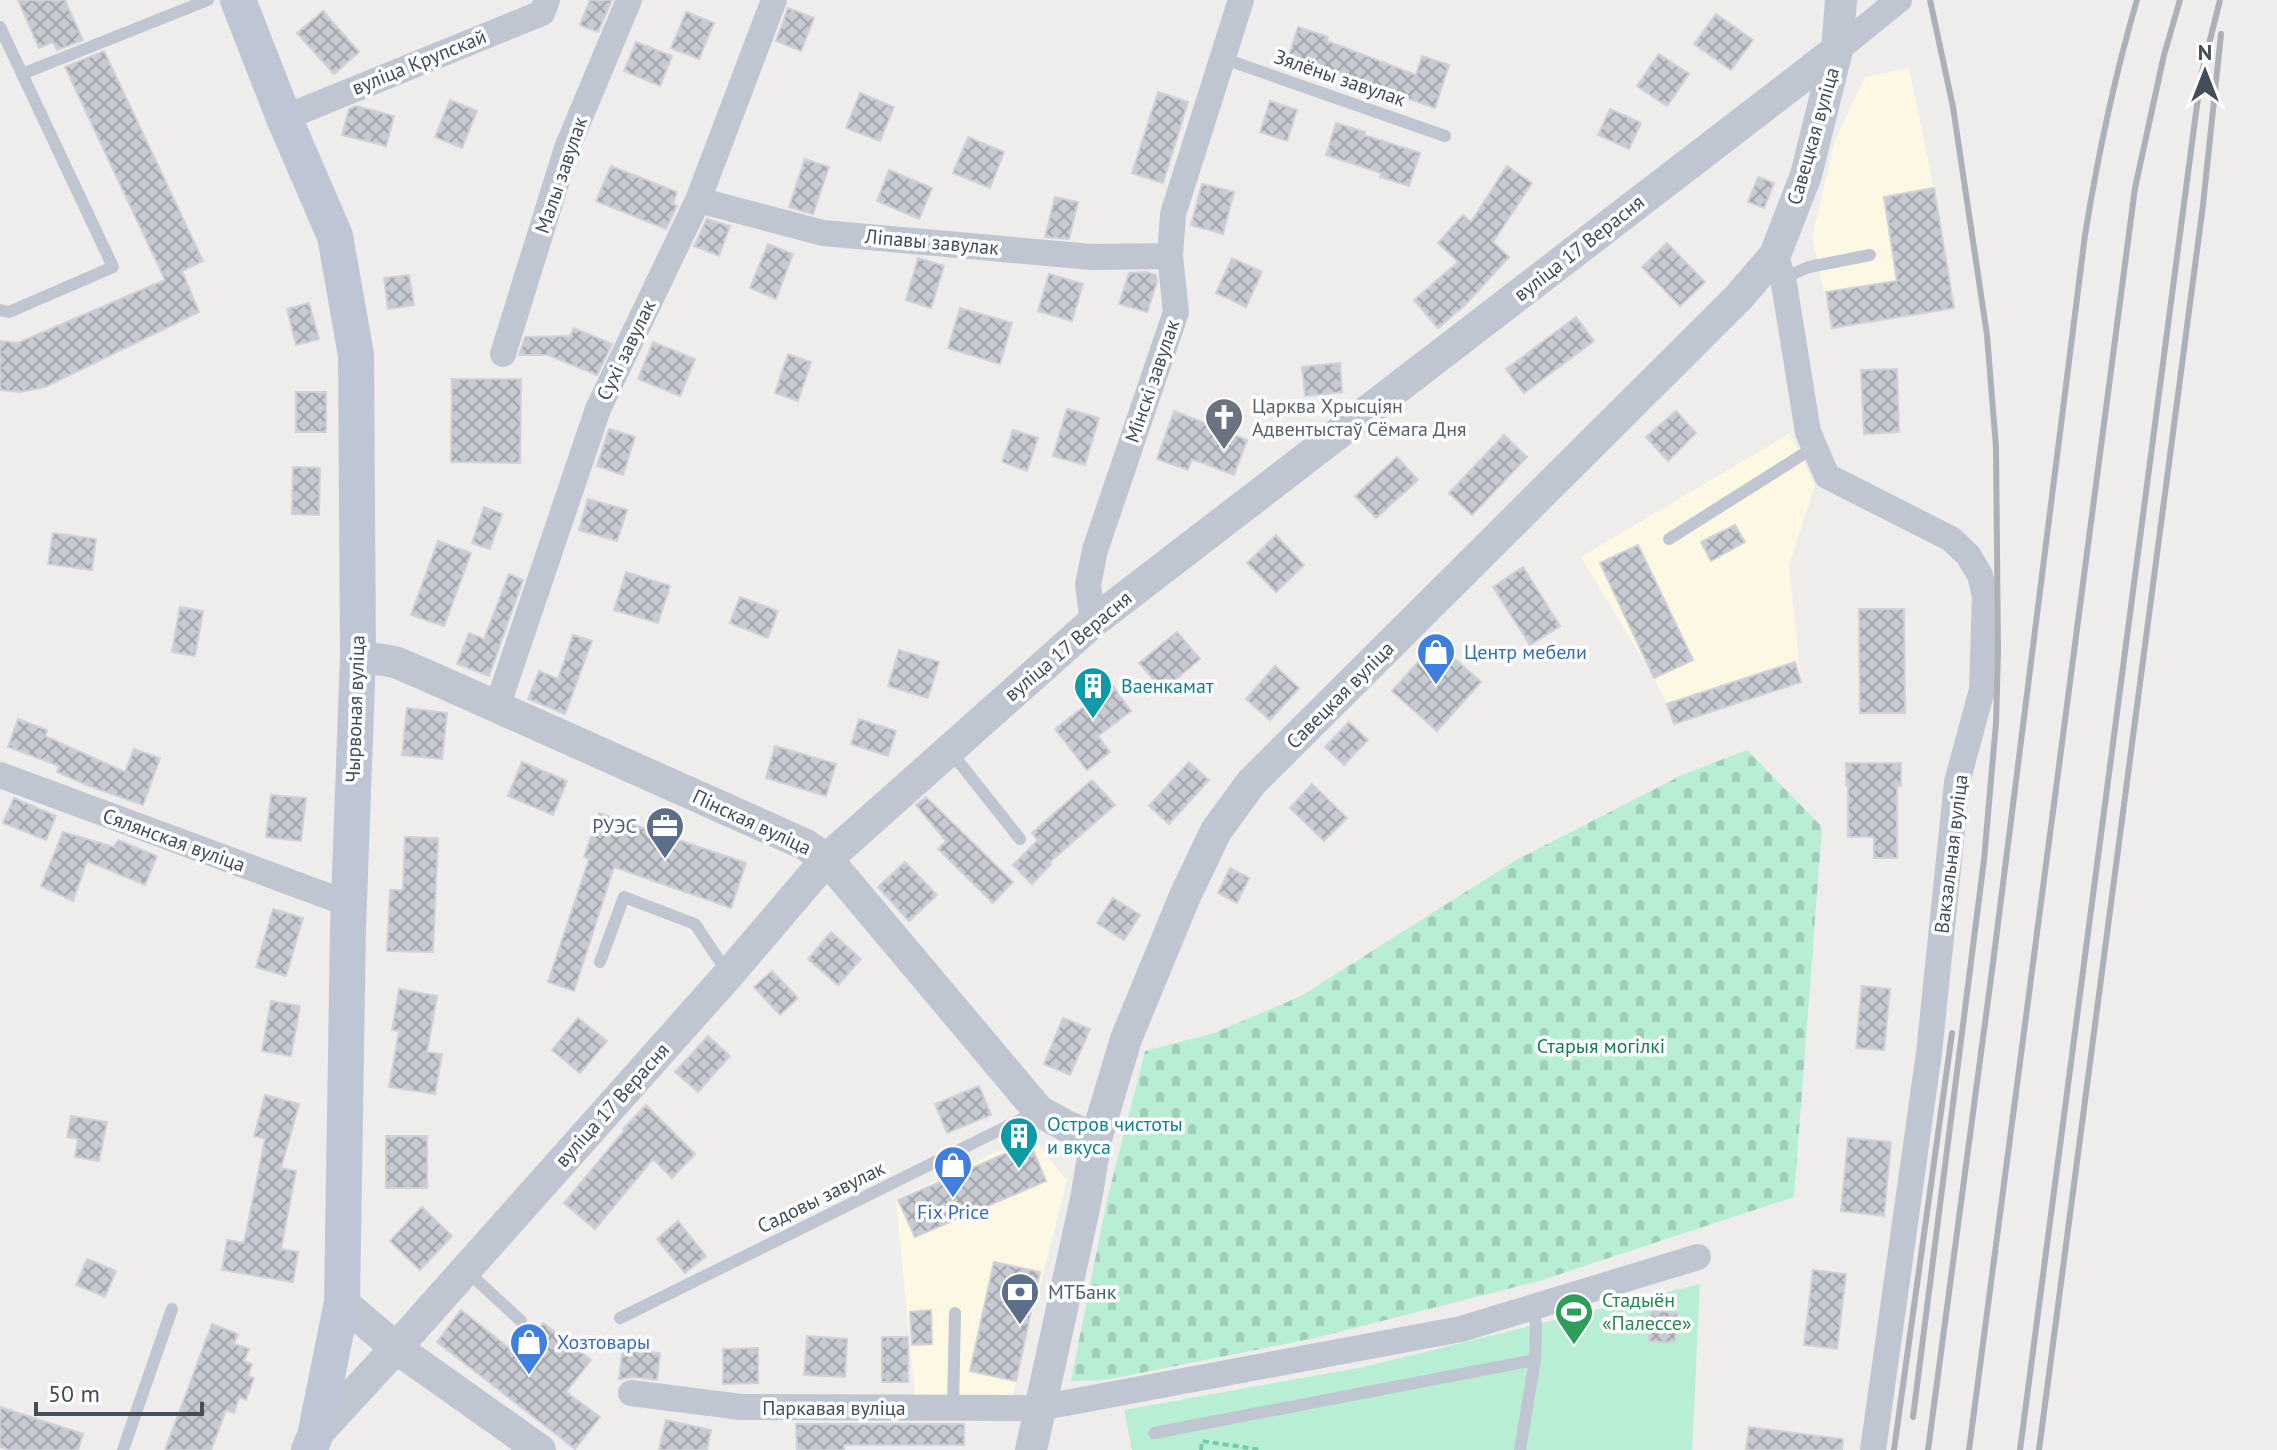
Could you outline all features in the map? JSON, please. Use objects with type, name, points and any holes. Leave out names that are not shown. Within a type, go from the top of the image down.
[{"type":"main road","name":"Чырвоная вуліца","points":[[238,0],[335,236],[356,355],[358,656],[349,904],[342,1302],[312,1443]]},
{"type":"street","name":"вуліца Крупскай","points":[[284,118],[542,13],[547,0]]},
{"type":"street","name":"Малы завулак","points":[[503,354],[567,148],[629,0]]},
{"type":"street","name":"Сухі завулак","points":[[497,707],[598,409],[698,200],[774,0]]},
{"type":"street","name":"Мінскі завулак","points":[[1093,622],[1088,585],[1095,550],[1176,312],[1170,256],[1173,214],[1241,0]]},
{"type":"street","name":"Савецкая вуліца","points":[[1031,1450],[1086,1199],[1096,1139],[1126,1039],[1185,896],[1216,831],[1251,783],[1739,297],[1779,267],[1837,50],[1841,0]]},
{"type":"street","points":[[1837,50],[1899,0]]},
{"type":"street","name":"вуліца 17 Верасня","points":[[396,1348],[729,974],[827,859],[1093,622],[1837,50]]},
{"type":"street","name":"Ліпавы завулак","points":[[698,200],[823,233],[1092,257],[1170,256]]},
{"type":"street","name":"Вакзальная вуліца","points":[[1779,267],[1808,432],[1827,476],[1951,539],[1968,555],[1980,575],[1985,596],[1982,690],[1957,782],[1929,1053],[1873,1450]]},
{"type":"street","name":"Пінская вуліца","points":[[358,656],[395,662],[804,844],[827,859],[1039,1111],[1096,1139]]},
{"type":"street","name":"Сялянская вуліца","points":[[0,775],[349,904]]},
{"type":"street","name":"Паркавая вуліца","points":[[631,1393],[741,1407],[1039,1408],[1461,1329],[1698,1257]]},
{"type":"street","points":[[342,1302],[396,1348],[540,1450]]},
{"type":"street","name":"Чырвоная вуліца","points":[[312,1443],[396,1348]]},
{"type":"lane","points":[[22,74],[208,0]]},
{"type":"lane","points":[[0,27],[113,267],[9,312],[0,310]]},
{"type":"lane","name":"Зялёны завулак","points":[[1222,58],[1445,136]]},
{"type":"lane","points":[[1779,267],[1809,267],[1870,255]]},
{"type":"lane","points":[[1669,539],[1813,448]]},
{"type":"lane","points":[[949,750],[1020,839]]},
{"type":"lane","points":[[600,962],[624,897],[695,924],[729,974]]},
{"type":"lane","name":"Садовы завулак","points":[[620,1318],[1039,1111]]},
{"type":"lane","points":[[466,1270],[521,1321]]},
{"type":"lane","points":[[1520,1450],[1535,1360],[1536,1324],[1531,1307]]},
{"type":"lane","points":[[123,1450],[172,1309]]},
{"type":"lane","points":[[953,1408],[955,1313]]},
{"type":"lane","points":[[1154,1433],[1535,1360]]},
{"type":"path","points":[[1201,1450],[1202,1441],[1262,1450]]},
{"type":"shaded area","points":[[1909,68],[1934,188],[1954,308],[1832,328],[1812,237],[1835,140],[1865,77]]},
{"type":"shaded area","points":[[1790,433],[1815,486],[1789,565],[1801,682],[1674,724],[1654,678],[1581,557]]},
{"type":"shaded area","points":[[1031,1136],[1067,1180],[1012,1396],[915,1396],[896,1199]]},
{"type":"green space","name":"Старыя могілкі","points":[[1747,750],[1822,827],[1794,1197],[1539,1281],[1319,1337],[1106,1380],[1071,1381],[1107,1200],[1145,1051],[1214,1033],[1301,996],[1516,860],[1682,775]]},
{"type":"green space","name":"Стадыён «Палессе»","points":[[1700,1284],[1692,1450],[1132,1450],[1124,1410],[1364,1367]]},
{"type":"building","points":[[18,0],[65,0],[83,40],[57,50],[53,42],[39,48]]},
{"type":"building","points":[[590,0],[612,0],[598,32],[580,25]]},
{"type":"building","points":[[788,8],[814,18],[801,51],[776,41]]},
{"type":"building","points":[[323,11],[359,52],[334,74],[297,33]]},
{"type":"building","points":[[686,12],[714,23],[699,59],[671,48]]},
{"type":"building","points":[[1716,14],[1753,40],[1731,70],[1694,44]]},
{"type":"building","points":[[1298,27],[1416,75],[1422,56],[1449,65],[1435,108],[1383,90],[1380,97],[1341,83],[1342,78],[1287,61]]},
{"type":"building","points":[[636,42],[672,56],[660,86],[624,71]]},
{"type":"building","points":[[104,51],[203,261],[182,271],[199,312],[45,387],[20,392],[0,390],[0,341],[18,343],[165,280],[65,67]]},
{"type":"building","points":[[1659,54],[1689,74],[1667,106],[1637,86]]},
{"type":"building","points":[[1158,92],[1188,102],[1163,183],[1132,173]]},
{"type":"building","points":[[860,93],[894,107],[880,141],[846,128]]},
{"type":"building","points":[[450,100],[477,111],[462,148],[435,137]]},
{"type":"building","points":[[1270,101],[1297,110],[1287,141],[1260,132]]},
{"type":"building","points":[[356,106],[394,116],[386,146],[342,135],[349,109]]},
{"type":"building","points":[[1610,109],[1641,123],[1629,149],[1598,135]]},
{"type":"building","points":[[1336,123],[1420,153],[1409,186],[1326,155]]},
{"type":"building","points":[[968,137],[1004,152],[990,188],[953,173]]},
{"type":"building","points":[[805,159],[829,167],[813,214],[789,207]]},
{"type":"building","points":[[611,166],[677,192],[673,204],[677,206],[666,229],[596,201]]},
{"type":"building","points":[[1507,166],[1532,183],[1493,242],[1509,257],[1465,305],[1438,328],[1414,300],[1458,262],[1438,243],[1463,215],[1471,222]]},
{"type":"building","points":[[889,170],[932,188],[919,219],[877,201]]},
{"type":"building","points":[[1758,177],[1774,183],[1764,208],[1748,202]]},
{"type":"building","points":[[1202,184],[1234,192],[1223,234],[1191,225]]},
{"type":"building","points":[[1934,188],[1954,308],[1832,328],[1826,292],[1897,281],[1884,197]]},
{"type":"building","points":[[1055,197],[1078,202],[1069,239],[1045,237]]},
{"type":"building","points":[[707,219],[730,226],[719,256],[694,246]]},
{"type":"building","points":[[1667,243],[1705,282],[1680,306],[1642,267]]},
{"type":"building","points":[[768,244],[793,254],[776,299],[750,288]]},
{"type":"building","points":[[918,258],[944,266],[931,308],[906,300]]},
{"type":"building","points":[[1232,258],[1262,272],[1246,307],[1216,293]]},
{"type":"building","points":[[1129,273],[1156,275],[1157,282],[1147,312],[1119,304]]},
{"type":"building","points":[[1049,274],[1083,284],[1072,321],[1038,311]]},
{"type":"building","points":[[409,275],[414,305],[388,309],[384,278]]},
{"type":"building","points":[[309,303],[319,339],[296,345],[287,309]]},
{"type":"building","points":[[960,308],[1012,323],[1000,364],[948,348]]},
{"type":"building","points":[[1576,317],[1594,341],[1524,393],[1506,369]]},
{"type":"building","points":[[574,328],[612,344],[597,375],[548,355],[519,355],[525,337],[570,336]]},
{"type":"building","points":[[653,342],[695,359],[680,396],[638,379]]},
{"type":"building","points":[[788,354],[811,362],[798,401],[775,393]]},
{"type":"building","points":[[1340,363],[1342,392],[1305,396],[1302,367]]},
{"type":"building","points":[[1897,369],[1899,432],[1864,434],[1861,370]]},
{"type":"building","points":[[452,379],[521,379],[520,463],[451,462]]},
{"type":"building","points":[[296,392],[326,392],[326,432],[296,432]]},
{"type":"building","points":[[1067,409],[1099,418],[1085,465],[1053,456]]},
{"type":"building","points":[[1174,411],[1247,440],[1234,475],[1192,459],[1188,470],[1157,459]]},
{"type":"building","points":[[1676,411],[1696,433],[1668,461],[1646,437]]},
{"type":"building","points":[[609,429],[635,437],[623,475],[597,466]]},
{"type":"building","points":[[1013,430],[1038,438],[1027,471],[1002,462]]},
{"type":"building","points":[[1504,435],[1527,457],[1472,515],[1449,493]]},
{"type":"building","points":[[1397,457],[1418,480],[1376,518],[1355,496]]},
{"type":"building","points":[[293,467],[320,468],[319,515],[292,514]]},
{"type":"building","points":[[588,499],[627,510],[617,541],[579,530]]},
{"type":"building","points":[[484,507],[502,514],[490,549],[472,543]]},
{"type":"building","points":[[1735,525],[1745,542],[1711,561],[1701,542]]},
{"type":"building","points":[[53,533],[96,539],[92,570],[48,564]]},
{"type":"building","points":[[1276,535],[1304,565],[1276,592],[1247,563]]},
{"type":"building","points":[[438,541],[471,553],[444,626],[411,615]]},
{"type":"building","points":[[1638,545],[1693,660],[1654,678],[1600,563]]},
{"type":"building","points":[[1523,567],[1560,626],[1530,645],[1493,587]]},
{"type":"building","points":[[626,572],[670,586],[658,623],[614,610]]},
{"type":"building","points":[[509,574],[523,580],[489,676],[457,664],[469,633],[484,639]]},
{"type":"building","points":[[740,597],[778,611],[768,638],[730,623]]},
{"type":"building","points":[[180,607],[203,611],[195,656],[172,652]]},
{"type":"building","points":[[1859,609],[1904,609],[1905,713],[1860,713]]},
{"type":"building","points":[[1177,632],[1200,659],[1163,690],[1139,663]]},
{"type":"building","points":[[573,635],[592,641],[565,714],[528,699],[539,671],[558,679]]},
{"type":"building","name":"Центр мебели","points":[[1436,642],[1481,682],[1437,731],[1392,691]]},
{"type":"building","points":[[899,650],[939,662],[928,698],[888,686]]},
{"type":"building","points":[[1795,662],[1801,682],[1674,724],[1667,704]]},
{"type":"building","points":[[1275,666],[1299,688],[1270,720],[1246,699]]},
{"type":"building","name":"Ваенкамат","points":[[1112,685],[1131,711],[1098,736],[1110,752],[1087,770],[1055,729]]},
{"type":"building","points":[[407,708],[447,713],[442,759],[402,755]]},
{"type":"building","points":[[18,719],[47,730],[45,736],[125,772],[134,749],[160,758],[143,805],[89,786],[57,772],[59,766],[8,747]]},
{"type":"building","points":[[859,719],[896,731],[888,756],[851,744]]},
{"type":"building","points":[[1349,722],[1368,740],[1344,765],[1325,747]]},
{"type":"building","points":[[775,746],[836,764],[826,796],[766,778]]},
{"type":"building","points":[[522,762],[567,781],[553,815],[508,796]]},
{"type":"building","points":[[1189,762],[1209,780],[1169,824],[1149,806]]},
{"type":"building","points":[[1846,763],[1901,763],[1901,786],[1897,786],[1897,858],[1874,858],[1874,837],[1848,837]]},
{"type":"building","points":[[1092,780],[1115,805],[1050,862],[1032,884],[1013,865],[1038,840],[1032,833]]},
{"type":"building","points":[[1312,784],[1347,818],[1324,841],[1290,808]]},
{"type":"building","points":[[271,795],[306,798],[301,841],[266,837]]},
{"type":"building","points":[[926,797],[1013,882],[993,903],[938,849],[946,841],[916,805]]},
{"type":"building","points":[[14,798],[56,816],[46,840],[3,823]]},
{"type":"building","name":"РУЭС","points":[[599,813],[746,863],[731,908],[614,867],[574,991],[548,982],[589,859],[584,857]]},
{"type":"building","points":[[63,832],[114,847],[118,840],[157,856],[145,885],[87,861],[73,901],[41,886]]},
{"type":"building","points":[[405,837],[438,838],[433,952],[387,951],[390,890],[403,890]]},
{"type":"building","points":[[905,862],[937,895],[909,921],[878,887]]},
{"type":"building","points":[[1230,868],[1249,878],[1237,903],[1218,893]]},
{"type":"building","points":[[1113,898],[1140,915],[1124,940],[1097,923]]},
{"type":"building","points":[[273,909],[303,918],[286,976],[256,967]]},
{"type":"building","points":[[831,932],[861,959],[838,985],[808,959]]},
{"type":"building","points":[[772,971],[798,998],[780,1015],[754,987]]},
{"type":"building","points":[[1862,986],[1890,989],[1884,1050],[1856,1048]]},
{"type":"building","points":[[399,989],[437,996],[427,1052],[442,1054],[435,1094],[389,1087],[399,1031],[392,1030]]},
{"type":"building","points":[[271,1001],[300,1006],[291,1056],[262,1051]]},
{"type":"building","points":[[578,1018],[607,1041],[580,1073],[552,1050]]},
{"type":"building","points":[[1063,1018],[1090,1029],[1070,1075],[1044,1064]]},
{"type":"building","points":[[708,1036],[730,1056],[698,1092],[675,1072]]},
{"type":"building","points":[[979,1086],[991,1115],[947,1133],[935,1104]]},
{"type":"building","points":[[265,1095],[299,1104],[281,1168],[296,1171],[281,1249],[298,1252],[293,1282],[222,1270],[227,1240],[244,1243],[265,1139],[254,1136]]},
{"type":"building","points":[[646,1105],[695,1154],[672,1178],[653,1159],[595,1229],[564,1203]]},
{"type":"building","points":[[71,1116],[107,1122],[99,1161],[75,1157],[78,1139],[67,1137]]},
{"type":"building","points":[[386,1136],[427,1136],[427,1188],[386,1188]]},
{"type":"building","points":[[1848,1138],[1891,1142],[1884,1216],[1841,1211]]},
{"type":"building","name":"Fix Price","points":[[1030,1143],[1046,1181],[915,1237],[898,1200]]},
{"type":"building","points":[[422,1207],[452,1236],[420,1270],[390,1241]]},
{"type":"building","points":[[678,1221],[706,1256],[685,1273],[657,1239]]},
{"type":"building","points":[[87,1259],[116,1271],[105,1297],[76,1285]]},
{"type":"building","points":[[994,1262],[1040,1272],[1016,1381],[970,1371]]},
{"type":"building","points":[[1813,1270],[1846,1274],[1837,1349],[1804,1345]]},
{"type":"building","name":"Хозтовары","points":[[461,1310],[518,1355],[543,1323],[591,1360],[566,1392],[600,1417],[575,1449],[437,1342]]},
{"type":"building","points":[[931,1310],[932,1344],[912,1345],[910,1312]]},
{"type":"building","points":[[1651,1310],[1678,1313],[1675,1343],[1649,1341]]},
{"type":"building","points":[[212,1324],[238,1334],[234,1344],[249,1349],[244,1361],[252,1364],[248,1376],[254,1378],[246,1400],[239,1397],[234,1413],[226,1410],[211,1450],[165,1450]]},
{"type":"building","points":[[807,1336],[847,1339],[845,1377],[804,1375]]},
{"type":"building","points":[[882,1337],[908,1337],[908,1382],[882,1382]]},
{"type":"building","points":[[623,1348],[660,1353],[657,1380],[619,1379]]},
{"type":"building","points":[[758,1348],[758,1383],[723,1384],[723,1349]]},
{"type":"building","points":[[0,1407],[83,1434],[78,1450],[10,1450],[0,1447]]},
{"type":"building","points":[[666,1420],[711,1430],[707,1450],[659,1450]]},
{"type":"building","points":[[796,1424],[964,1424],[964,1445],[844,1445],[844,1450],[797,1450]]},
{"type":"building","points":[[1749,1427],[1843,1439],[1842,1450],[1746,1450]]},
{"type":"railway","points":[[1913,1417],[1984,860],[1996,723],[1998,653],[1996,447],[1987,335],[1953,107],[1930,0]]},
{"type":"railway","points":[[1928,1450],[2085,235],[2107,117],[2137,0]]},
{"type":"railway","points":[[1969,1450],[2135,188],[2164,55],[2180,0]]},
{"type":"railway","points":[[2020,1450],[2201,76],[2220,0]]},
{"type":"railway","points":[[2039,1450],[2203,205],[2221,34]]},
{"type":"railway","points":[[1894,1450],[1952,1033]]},
{"type":"place","name":"Царква Хрысціян Адвентыстаў Сёмага Дня","points":[[1224,451]]},
{"type":"place","name":"Центр мебели","points":[[1436,686]]},
{"type":"place","name":"Ваенкамат","points":[[1093,720]]},
{"type":"place","name":"РУЭС","points":[[665,860]]},
{"type":"place","name":"Остров чистоты и вкуса","points":[[1019,1170]]},
{"type":"place","name":"Fix Price","points":[[953,1199]]},
{"type":"place","name":"МТБанк","points":[[1020,1326]]},
{"type":"place","name":"Стадыён «Палессе»","points":[[1574,1346]]},
{"type":"place","name":"Хозтовары","points":[[529,1376]]}]
